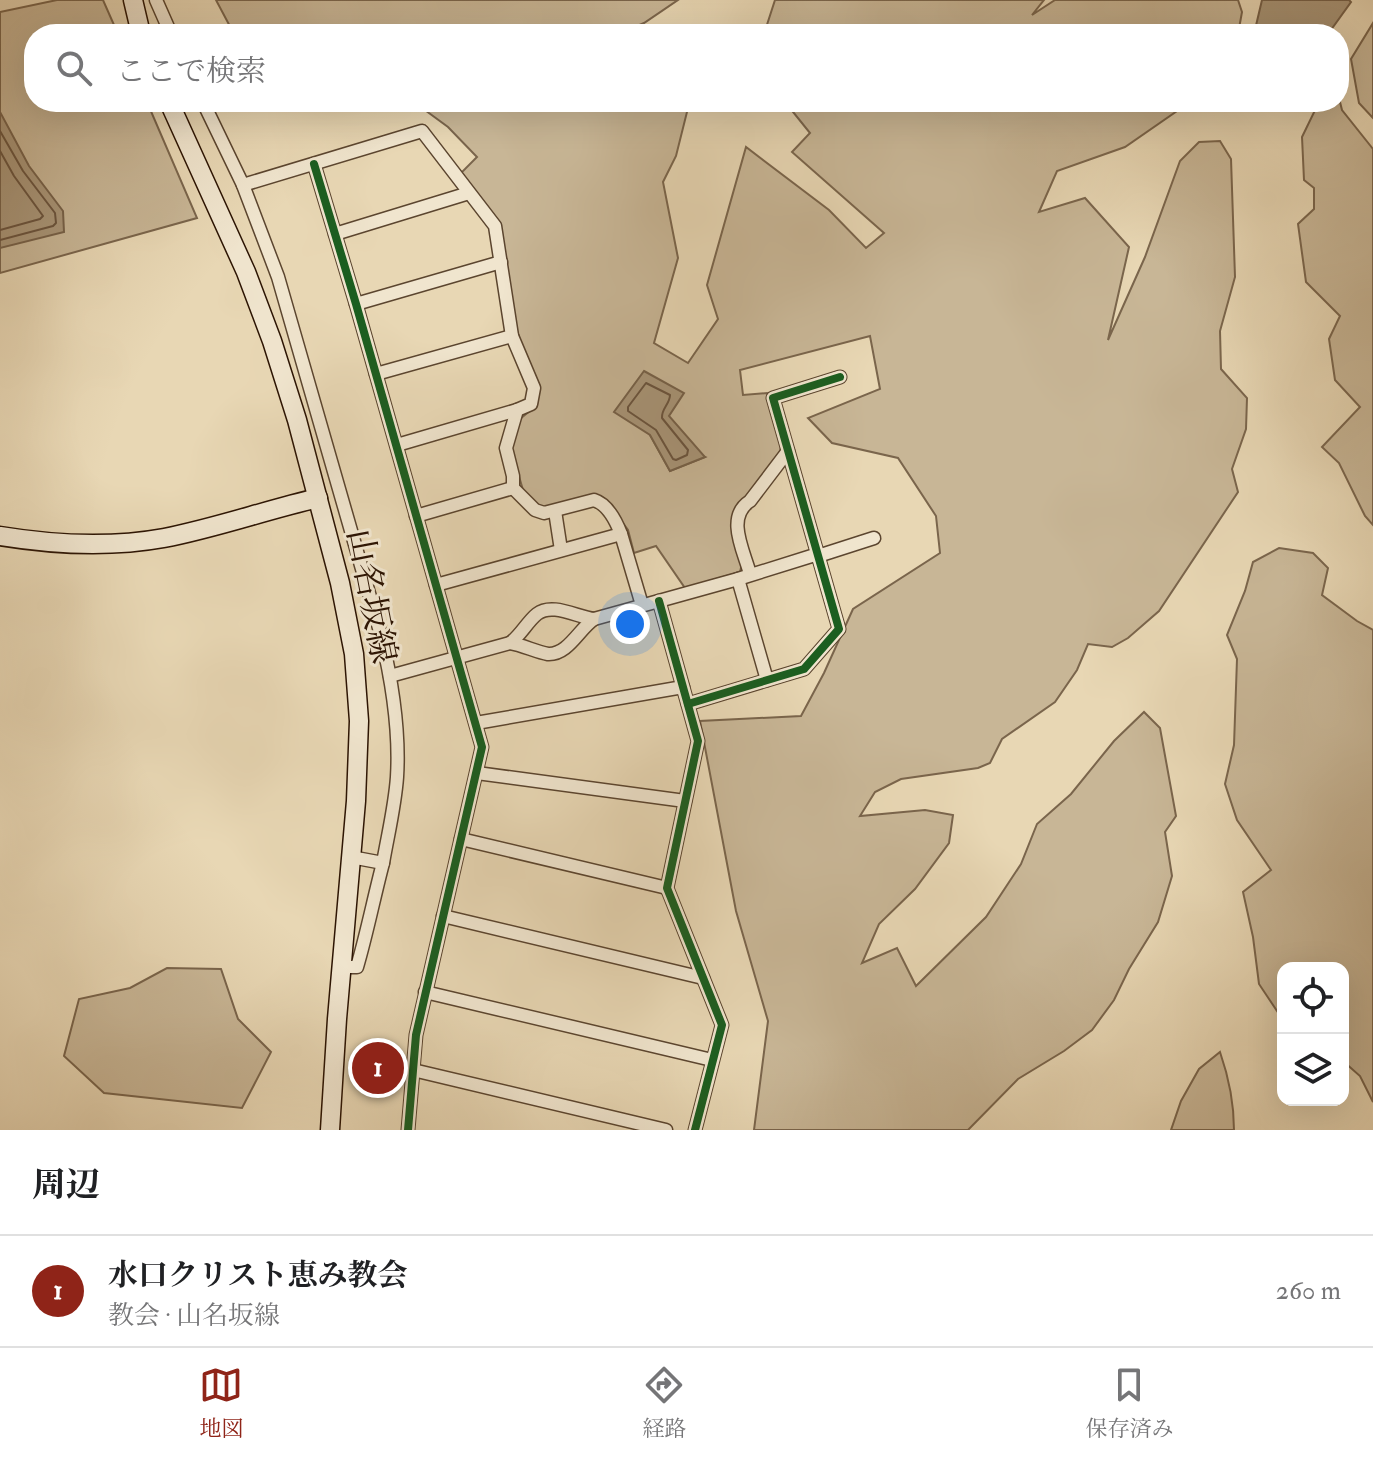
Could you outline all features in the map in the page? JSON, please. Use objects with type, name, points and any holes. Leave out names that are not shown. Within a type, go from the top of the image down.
[{"type":"main road","points":[[133,0],[139,24]]},
{"type":"main road","name":"山名坂線","points":[[174,112],[246,272],[272,341],[318,498],[354,654],[359,735],[356,801],[330,1130]]},
{"type":"main road","points":[[0,536],[71,545],[136,542],[196,530],[318,498]]},
{"type":"street","points":[[156,0],[167,24]]},
{"type":"street","points":[[208,112],[243,185],[278,277],[381,635],[390,676],[397,724],[397,775],[383,863],[357,967],[342,967]]},
{"type":"street","points":[[243,185],[422,131],[495,226],[512,336],[534,388],[531,404],[397,445]]},
{"type":"street","points":[[314,164],[482,747],[416,1035],[408,1130]]},
{"type":"street","points":[[335,234],[469,193]]},
{"type":"street","points":[[356,304],[501,262]]},
{"type":"street","points":[[376,374],[512,336]]},
{"type":"street","points":[[688,704],[804,669],[839,629],[773,398],[840,377]]},
{"type":"street","points":[[517,410],[506,448],[513,488],[535,510],[544,513],[594,500],[601,502],[617,523],[642,605]]},
{"type":"street","points":[[767,680],[736,524],[742,506],[750,501],[788,451]]},
{"type":"street","points":[[416,516],[513,488]]},
{"type":"street","points":[[555,511],[561,550]]},
{"type":"street","points":[[436,585],[621,534]]},
{"type":"street","points":[[390,676],[510,643],[547,653],[558,652],[594,619],[874,538]]},
{"type":"street","points":[[659,601],[698,741],[667,888],[722,1025],[695,1130]]},
{"type":"street","points":[[510,643],[534,616],[545,610],[555,609],[594,619]]},
{"type":"street","points":[[476,723],[683,687]]},
{"type":"street","points":[[477,773],[685,801]]},
{"type":"street","points":[[461,839],[667,888]]},
{"type":"street","points":[[351,857],[383,863]]},
{"type":"street","points":[[443,916],[703,978]]},
{"type":"street","points":[[425,992],[712,1060]]},
{"type":"street","points":[[413,1070],[666,1130]]},
{"type":"shaded area","points":[[57,0],[103,0],[114,24],[24,24],[24,112],[151,112],[197,218],[0,273],[0,12]]},
{"type":"shaded area","points":[[216,0],[678,0],[642,24],[229,24]]},
{"type":"shaded area","points":[[775,0],[1044,0],[1032,15],[1055,0],[1238,0],[1242,12],[1240,24],[767,24]]},
{"type":"shaded area","points":[[1373,23],[1373,118],[1359,103],[1351,59]]},
{"type":"shaded area","points":[[428,112],[687,112],[676,156],[663,182],[678,258],[654,343],[688,363],[718,319],[707,285],[746,147],[829,210],[866,248],[884,233],[792,152],[810,133],[793,112],[1176,112],[1125,147],[1057,171],[1039,212],[1085,198],[1129,247],[1108,340],[1145,257],[1180,161],[1199,142],[1220,141],[1231,159],[1235,277],[1220,331],[1221,369],[1247,398],[1246,429],[1232,469],[1238,492],[1159,611],[1128,638],[1112,647],[1088,644],[1077,670],[1055,702],[1002,739],[990,763],[978,768],[901,779],[875,792],[860,816],[925,810],[953,815],[949,843],[915,889],[879,924],[862,963],[897,948],[916,986],[986,917],[1021,864],[1037,824],[1071,794],[1114,741],[1144,712],[1160,728],[1176,816],[1165,832],[1172,876],[1158,922],[1114,1000],[1092,1030],[1018,1079],[968,1130],[754,1130],[768,1021],[736,911],[700,721],[801,716],[853,609],[940,553],[936,516],[898,458],[832,443],[808,418],[880,389],[870,336],[740,370],[743,395],[767,393],[781,443],[780,455],[748,498],[745,497],[733,517],[742,562],[740,572],[685,588],[656,546],[634,553],[628,530],[604,498],[590,496],[547,507],[538,506],[523,490],[511,449],[520,419],[537,405],[540,387],[516,327],[500,225],[461,173],[477,157],[448,127]],"holes":[[[650,435],[705,457],[670,471]]]},
{"type":"shaded area","points":[[1314,112],[1344,112],[1373,149],[1373,525],[1365,516],[1339,463],[1322,447],[1360,407],[1335,380],[1329,339],[1340,316],[1306,282],[1298,224],[1314,209],[1314,188],[1304,180],[1302,137]]},
{"type":"shaded area","points":[[1279,548],[1313,553],[1328,568],[1322,595],[1373,630],[1373,1102],[1360,1076],[1349,1066],[1349,962],[1277,962],[1277,1011],[1259,984],[1243,892],[1271,870],[1237,820],[1225,784],[1234,745],[1237,659],[1227,635],[1253,562]]},
{"type":"shaded area","points":[[167,968],[221,969],[238,1019],[271,1052],[242,1108],[104,1093],[64,1056],[79,999],[130,988]]},
{"type":"shaded area","points":[[1220,1052],[1230,1090],[1234,1130],[1171,1130],[1181,1101],[1199,1069]]},
{"type":"water","points":[[1262,0],[1351,2],[1335,24],[1256,24]]},
{"type":"water","points":[[0,112],[29,166],[63,211],[64,232],[0,248]]},
{"type":"water","points":[[644,371],[684,393],[669,416],[705,457],[670,471],[650,435],[614,412]]},
{"type":"cycle path","points":[[314,164],[482,747],[416,1035],[408,1130]]},
{"type":"cycle path","points":[[688,704],[804,669],[839,629],[773,398],[840,377]]},
{"type":"cycle path","points":[[659,601],[698,741],[667,888],[722,1025],[695,1130]]},
{"type":"place","name":"水口クリスト恵み教会","points":[[378,1068]]}]
